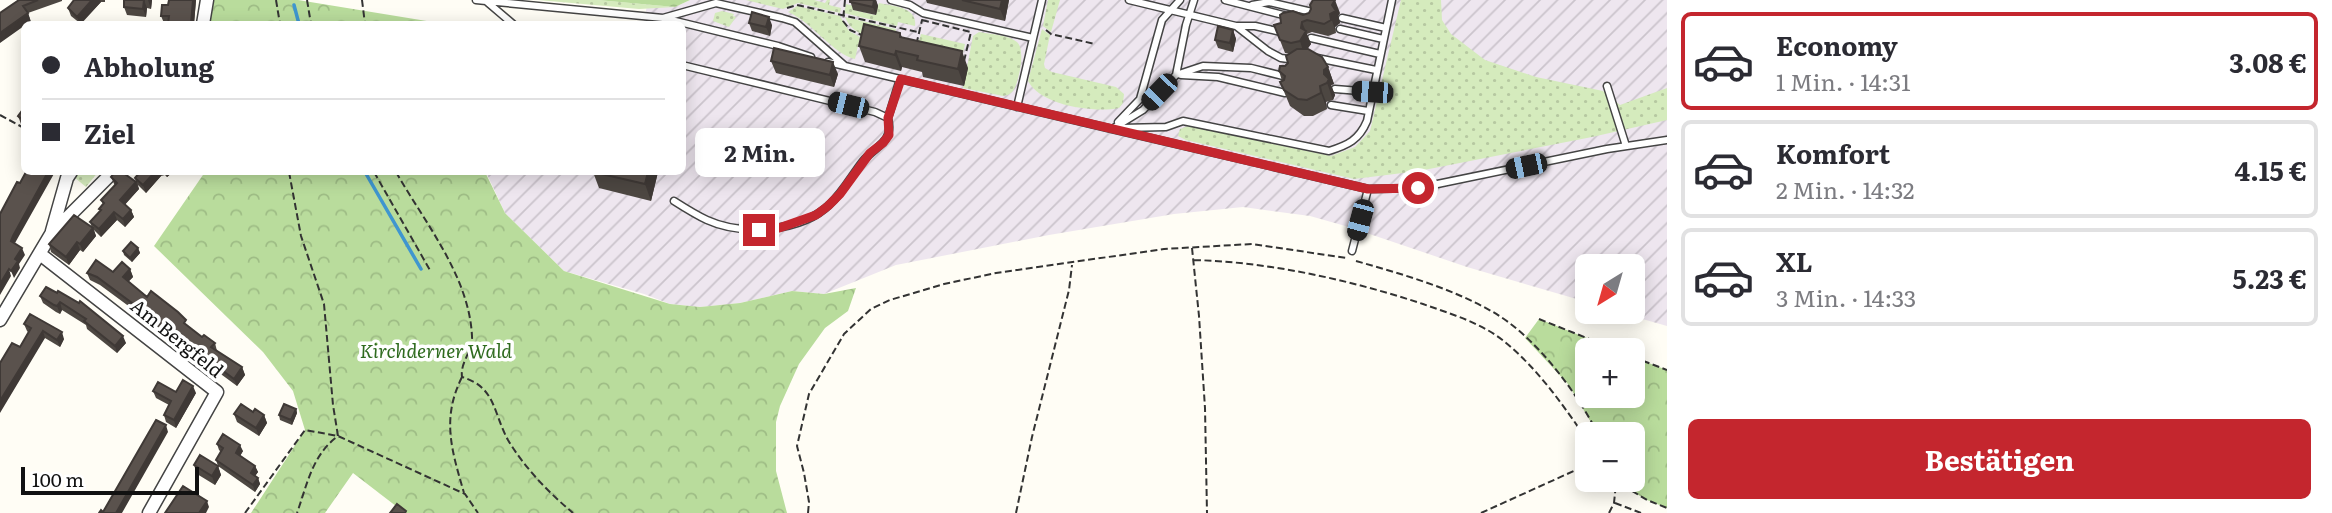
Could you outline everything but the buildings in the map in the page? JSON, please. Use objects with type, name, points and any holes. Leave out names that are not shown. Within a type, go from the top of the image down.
[{"type":"street","points":[[204,21],[207,0]]},
{"type":"street","points":[[0,320],[51,234],[69,175]]},
{"type":"street","points":[[51,234],[110,175]]},
{"type":"street","name":"Am Bergfeld","points":[[40,254],[217,391],[149,513]]},
{"type":"lane","points":[[476,0],[675,21]]},
{"type":"lane","points":[[891,0],[910,5],[923,13],[1033,38]]},
{"type":"lane","points":[[1017,107],[1042,0]]},
{"type":"lane","points":[[1129,0],[1236,26],[1255,26],[1281,32]]},
{"type":"lane","points":[[1112,129],[1140,99],[1157,33],[1169,9],[1180,0]]},
{"type":"lane","points":[[1112,129],[1143,110],[1175,75],[1194,0]]},
{"type":"lane","points":[[1225,0],[1297,18]]},
{"type":"lane","points":[[1112,129],[1166,127],[1183,121],[1329,151],[1349,145],[1361,134],[1368,111],[1392,0]]},
{"type":"lane","points":[[486,1],[509,21]]},
{"type":"lane","points":[[1248,5],[1269,2],[1312,12]]},
{"type":"lane","points":[[663,18],[716,3],[782,18],[795,22],[846,67]]},
{"type":"lane","points":[[1342,18],[1385,28]]},
{"type":"lane","points":[[686,24],[778,46],[846,67],[1368,189],[1418,188],[1667,140]]},
{"type":"lane","points":[[1236,26],[1281,58],[1295,61],[1321,57],[1376,70]]},
{"type":"lane","points":[[1340,29],[1383,39]]},
{"type":"lane","points":[[1311,38],[1380,54]]},
{"type":"lane","points":[[686,66],[875,112],[888,118]]},
{"type":"lane","points":[[1175,75],[1203,66],[1227,66],[1251,68],[1289,77]]},
{"type":"lane","points":[[1175,75],[1218,77],[1285,93]]},
{"type":"lane","points":[[674,201],[708,221],[739,228],[779,228],[808,218],[828,206],[870,153],[889,135],[888,118],[901,79]]},
{"type":"lane","points":[[1607,86],[1626,146]]},
{"type":"lane","points":[[1335,89],[1372,92]]},
{"type":"lane","points":[[1331,104],[1368,111]]},
{"type":"lane","points":[[1352,251],[1368,189]]},
{"type":"path","points":[[276,0],[280,21]]},
{"type":"path","points":[[307,0],[310,21]]},
{"type":"path","points":[[362,0],[365,21]]},
{"type":"path","points":[[845,0],[843,21],[857,35],[869,37]]},
{"type":"path","points":[[785,10],[797,5],[919,33]]},
{"type":"path","points":[[922,20],[971,32],[964,61],[915,50],[919,33],[922,20]]},
{"type":"path","points":[[1042,27],[1051,34],[1095,44]]},
{"type":"path","points":[[0,115],[21,126]]},
{"type":"path","points":[[290,175],[301,236],[324,304],[332,405],[338,436]]},
{"type":"path","points":[[376,175],[431,272]]},
{"type":"path","points":[[398,175],[459,279],[468,303],[472,340],[461,368],[462,377],[456,389],[448,424],[453,454],[465,494],[478,513]]},
{"type":"path","points":[[808,513],[809,502],[797,446],[809,394],[844,334],[871,309],[890,300],[944,284],[996,273],[1072,264],[1164,248],[1252,244],[1350,259],[1463,298],[1493,312],[1525,338],[1567,384],[1591,422]]},
{"type":"path","points":[[1191,247],[1205,408],[1207,513]]},
{"type":"path","points":[[1194,260],[1227,261],[1319,277],[1387,292],[1466,318],[1504,341],[1534,372],[1575,425]]},
{"type":"path","points":[[1016,513],[1031,437],[1069,290],[1072,264]]},
{"type":"path","points":[[1539,319],[1587,338]]},
{"type":"path","points":[[1645,362],[1667,370]]},
{"type":"path","points":[[462,377],[474,380],[489,393],[508,440],[535,476],[573,513]]},
{"type":"path","points":[[245,513],[305,430],[338,436],[465,494]]},
{"type":"path","points":[[297,513],[309,474],[328,444],[338,436]]},
{"type":"path","points":[[1481,513],[1575,470]]},
{"type":"path","points":[[1609,513],[1614,503],[1614,492]]},
{"type":"path","points":[[1634,492],[1667,508]]},
{"type":"path","points":[[1614,503],[1641,513]]},
{"type":"shaded area","points":[[690,0],[1667,0],[1667,326],[1645,320],[1645,254],[1575,254],[1575,298],[1310,216],[1243,207],[1174,214],[896,265],[824,294],[792,291],[740,303],[700,307],[670,304],[564,271],[505,213],[487,175],[686,175],[686,21],[644,21],[647,5],[675,7]]},
{"type":"green space","points":[[211,0],[298,0],[427,21],[208,21]]},
{"type":"green space","points":[[538,0],[597,0],[675,7],[639,9]]},
{"type":"green space","points":[[597,0],[690,0],[675,7]]},
{"type":"green space","points":[[746,0],[814,0],[825,3],[830,0],[829,5],[841,8],[840,13],[798,3],[783,9]]},
{"type":"green space","points":[[1048,0],[1060,0],[1051,32],[1043,26]]},
{"type":"green space","points":[[1401,0],[1441,0],[1442,20],[1451,34],[1485,60],[1536,77],[1603,91],[1620,105],[1667,88],[1667,120],[1419,171],[1354,179],[1178,136],[1180,129],[1188,126],[1331,156],[1355,147],[1370,131]]},
{"type":"green space","points":[[879,3],[908,11],[915,20],[915,26],[898,22],[897,26],[844,13],[846,4],[854,6],[853,10],[875,15]]},
{"type":"green space","points":[[797,6],[840,16],[849,31],[860,37],[855,59],[839,51],[806,23],[788,12]]},
{"type":"green space","points":[[722,11],[736,17],[729,27],[713,21],[715,13]]},
{"type":"green space","points":[[845,17],[896,29],[895,36],[902,44],[861,34],[854,30]]},
{"type":"green space","points":[[1042,29],[1050,35],[1045,68],[1116,87],[1124,94],[1119,108],[1069,106],[1035,90],[1028,81]]},
{"type":"green space","points":[[979,32],[1009,38],[1020,46],[1019,74],[1013,91],[1008,95],[963,88],[973,36]]},
{"type":"green space","points":[[921,34],[965,44],[962,57],[917,47]]},
{"type":"green space","points":[[76,175],[96,175],[86,187],[74,177]]},
{"type":"green space","name":"Kirchderner Wald","points":[[203,175],[486,175],[505,213],[564,271],[670,304],[700,307],[740,303],[792,291],[824,294],[856,288],[848,311],[825,328],[799,364],[780,406],[776,422],[776,471],[787,513],[405,513],[353,473],[325,513],[251,513],[305,430],[293,391],[263,352],[154,246]]},
{"type":"green space","points":[[1539,319],[1587,338],[1575,338],[1575,396],[1568,384],[1525,338]]},
{"type":"green space","points":[[1645,362],[1667,370],[1667,508],[1633,492],[1645,492],[1645,422],[1591,422],[1582,408],[1645,408]]},
{"type":"waterway","points":[[294,5],[298,21]]},
{"type":"waterway","points":[[367,175],[421,269]]},
{"type":"route","points":[[759,230],[779,228],[816,215],[840,194],[870,153],[889,135],[888,118],[901,79],[1368,189],[1418,188]]}]
